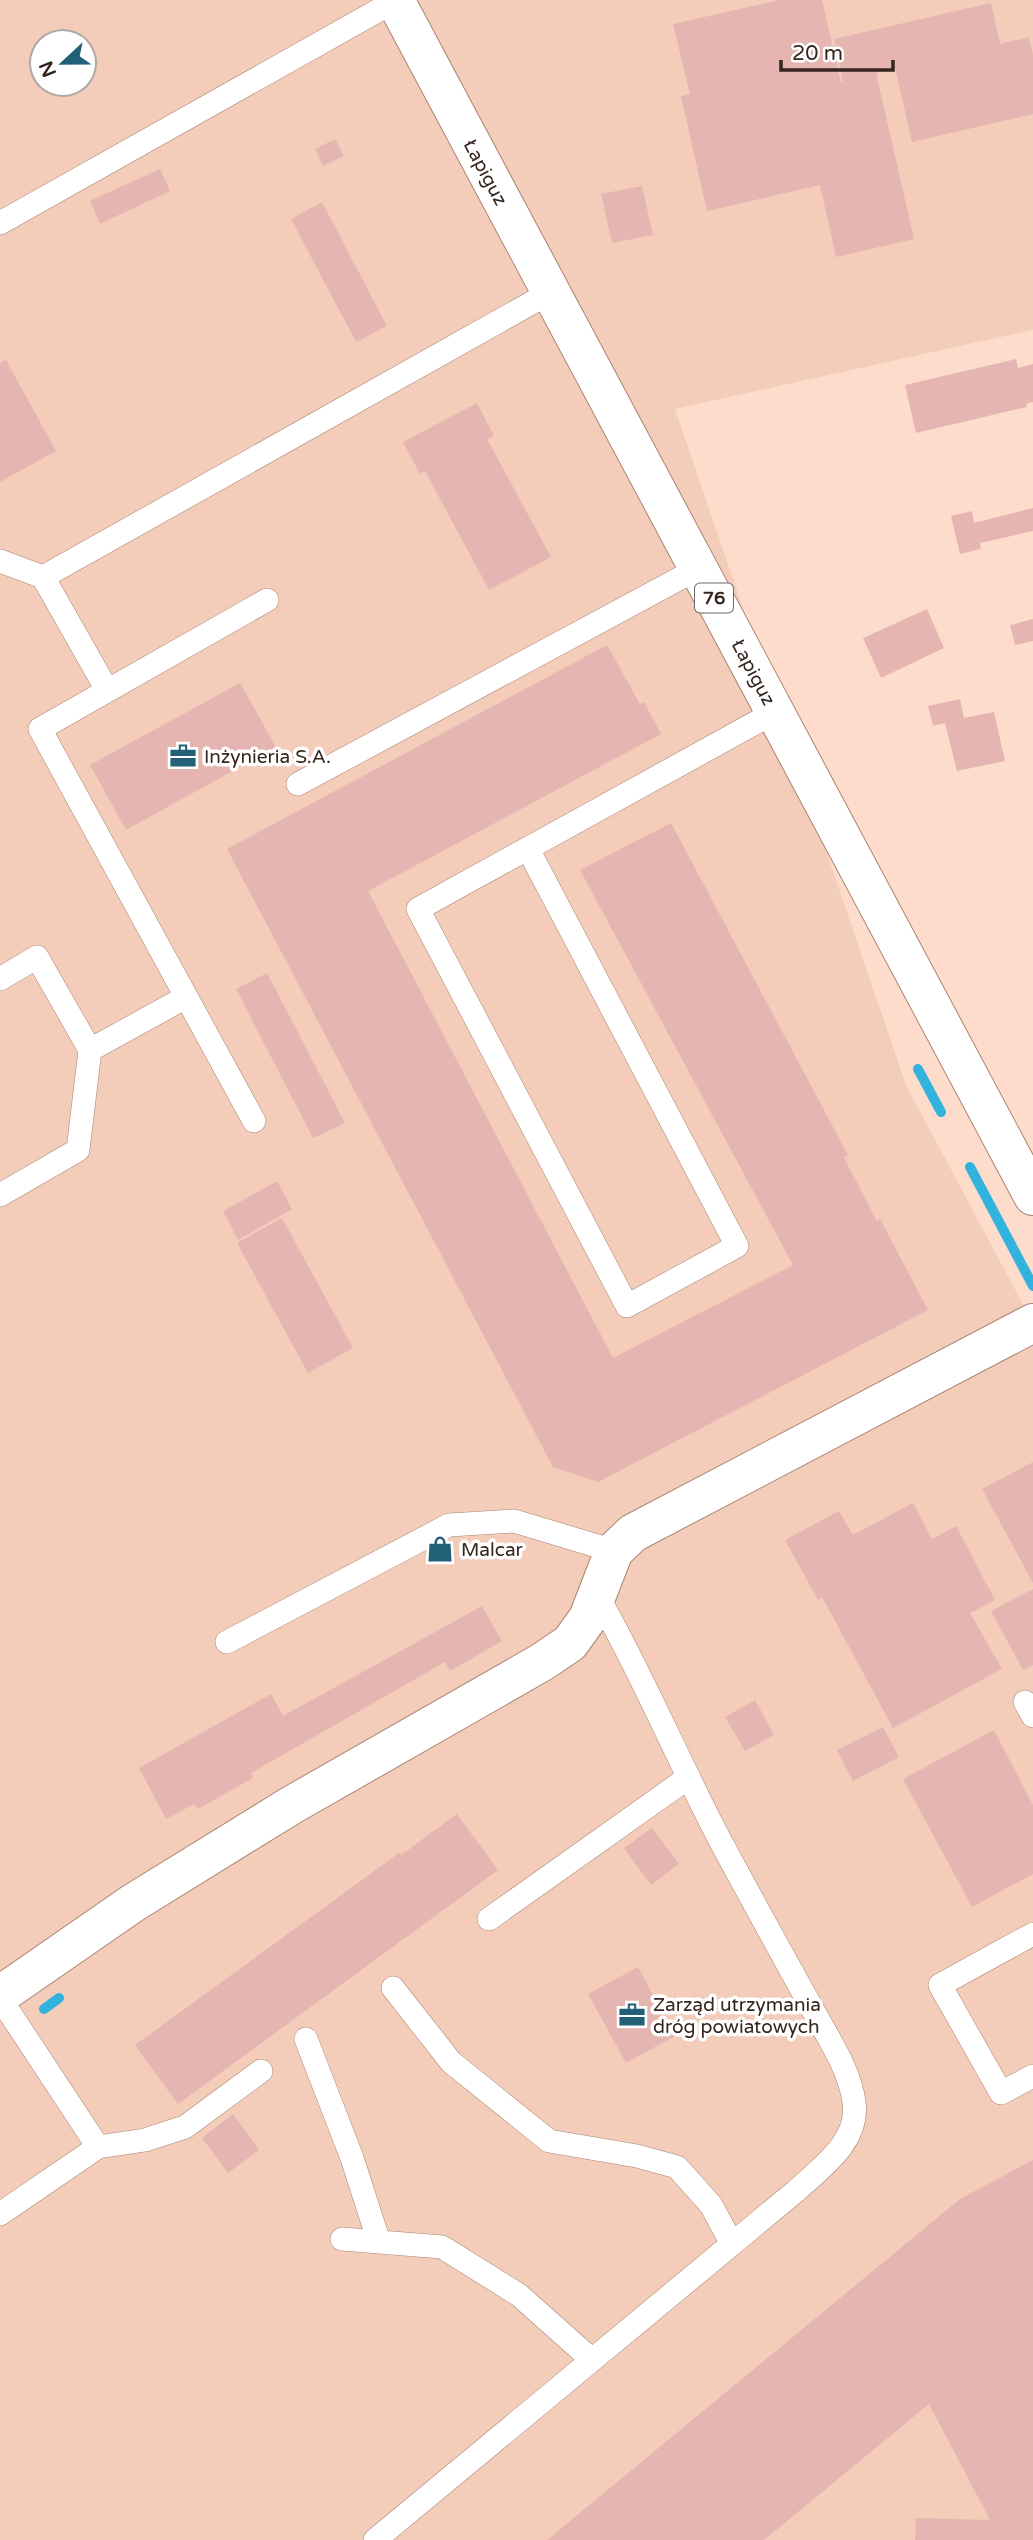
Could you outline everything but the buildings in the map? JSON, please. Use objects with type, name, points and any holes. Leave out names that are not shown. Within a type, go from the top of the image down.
[{"type":"main road","name":"Łapiguz","points":[[395,1],[1033,1196]]},
{"type":"main road","points":[[0,1997],[133,1903],[290,1806],[542,1662],[570,1643],[588,1618],[614,1551],[633,1533],[1033,1323]]},
{"type":"lane","points":[[0,223],[395,1]]},
{"type":"lane","points":[[43,577],[551,292]]},
{"type":"lane","points":[[0,561],[43,577],[107,690]]},
{"type":"lane","points":[[298,784],[699,568]]},
{"type":"lane","points":[[254,1121],[40,729],[267,600]]},
{"type":"lane","points":[[528,849],[737,1246],[628,1306],[418,909],[775,712]]},
{"type":"lane","points":[[0,979],[37,957],[90,1050],[78,1150],[0,1195]]},
{"type":"lane","points":[[90,1050],[186,997]]},
{"type":"lane","points":[[227,1642],[449,1525],[514,1521],[614,1551]]},
{"type":"lane","points":[[374,2540],[831,2160],[846,2140],[855,2103],[839,2058],[720,1840],[624,1642],[597,1595]]},
{"type":"lane","points":[[489,1919],[689,1777]]},
{"type":"lane","points":[[1033,1934],[940,1985],[1001,2093],[1033,2076]]},
{"type":"lane","points":[[393,1988],[451,2062],[549,2141],[637,2156],[677,2167],[711,2205],[732,2244]]},
{"type":"lane","points":[[0,1997],[98,2147]]},
{"type":"lane","points":[[306,2039],[352,2158],[379,2242]]},
{"type":"lane","points":[[0,2214],[98,2147],[145,2140],[185,2127],[261,2071]]},
{"type":"lane","points":[[342,2239],[442,2247],[519,2295],[592,2360]]},
{"type":"shaded area","points":[[0,0],[1033,0],[1033,330],[675,409],[906,1085],[1033,1323],[1033,2540],[0,2540]]},
{"type":"waterway","points":[[918,1069],[941,1112]]},
{"type":"waterway","points":[[970,1167],[1033,1286]]},
{"type":"waterway","points":[[44,2009],[59,1998]]},
{"type":"place","name":"Inżynieria S.A.","points":[[183,756]]},
{"type":"place","name":"Malcar","points":[[440,1549]]},
{"type":"place","name":"Zarząd utrzymania dróg powiatowych","points":[[632,2015]]}]
